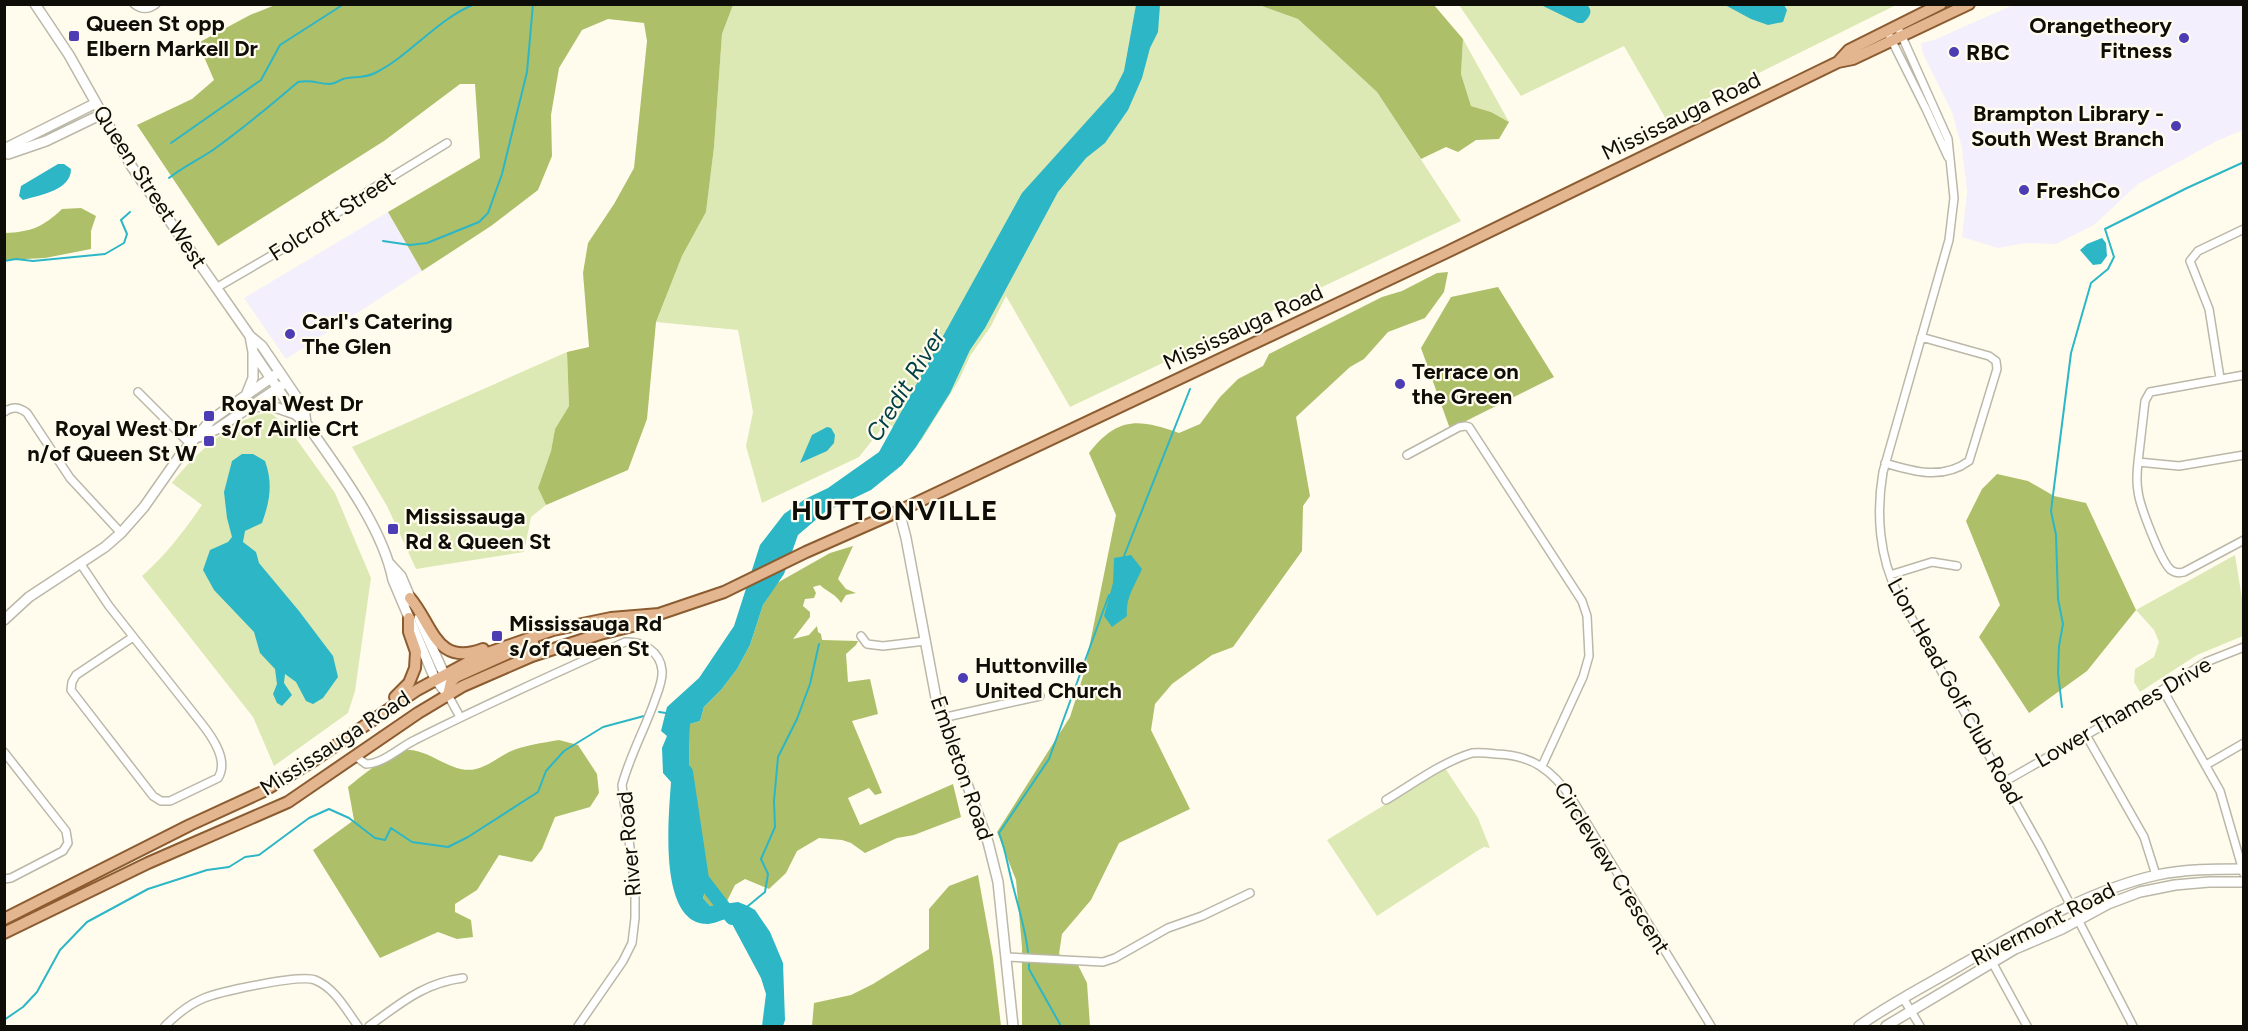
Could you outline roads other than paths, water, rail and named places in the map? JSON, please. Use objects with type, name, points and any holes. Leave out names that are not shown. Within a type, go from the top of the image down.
[{"type":"main road","name":"Mississauga Road","points":[[4,933],[148,863],[288,802],[417,712],[490,674],[532,656],[600,634],[645,623],[660,614],[724,592],[806,552],[899,512],[1445,253],[1838,62],[1853,59],[1941,4]]},
{"type":"main road","name":"Mississauga Road","points":[[1894,33],[1969,4]]},
{"type":"main road","points":[[410,598],[421,610],[434,638],[440,645],[452,651],[466,654],[521,633],[534,636]]},
{"type":"main road","name":"Mississauga Road","points":[[4,919],[190,825],[262,792],[439,677],[491,651],[552,630],[611,618],[660,614]]},
{"type":"main road","points":[[373,719],[374,711],[403,690],[415,668],[416,652],[410,633],[409,618]]},
{"type":"main road","points":[[448,695],[449,687],[456,677],[541,639],[552,630]]},
{"type":"street","name":"Queen Street West","points":[[35,4],[69,55],[132,167],[250,336],[262,346],[280,372],[304,408],[306,423]]},
{"type":"street","points":[[135,4],[143,9],[151,8],[156,4]]},
{"type":"street","name":"Lion Head Golf Club Road","points":[[1894,33],[1949,159]]},
{"type":"street","name":"Lion Head Golf Club Road","points":[[1894,33],[1944,127],[1948,139],[1954,198],[1952,228],[1885,463],[1880,489],[1881,541],[1890,575],[1912,620],[2004,782],[2133,1026]]},
{"type":"street","points":[[4,151],[96,103]]},
{"type":"street","points":[[4,151],[8,154],[46,141],[102,114]]},
{"type":"street","name":"Folcroft Street","points":[[216,288],[293,243],[375,187],[447,143]]},
{"type":"street","points":[[2220,378],[2209,309],[2190,261],[2198,251],[2244,229]]},
{"type":"street","name":"Queen Street West","points":[[250,336],[253,352],[295,414],[306,423],[357,498],[389,563],[393,580],[409,618],[448,695]]},
{"type":"street","points":[[1885,463],[1915,471],[1951,472],[1969,461],[1997,369],[1996,361],[1989,356],[1921,337]]},
{"type":"street","points":[[246,395],[253,378],[253,352]]},
{"type":"street","points":[[4,620],[29,597],[121,533],[144,507],[165,474],[211,420],[280,372]]},
{"type":"street","points":[[2244,375],[2150,392],[2145,401],[2137,481],[2140,503],[2170,570],[2184,572],[2244,540]]},
{"type":"street","points":[[193,441],[217,429],[286,382]]},
{"type":"street","points":[[138,392],[193,441]]},
{"type":"street","points":[[248,408],[268,405],[295,414]]},
{"type":"street","points":[[4,412],[13,407],[27,413],[70,478],[121,533]]},
{"type":"street","points":[[1407,455],[1459,428],[1468,427],[1582,601],[1587,616],[1590,656],[1542,766]]},
{"type":"street","points":[[2138,462],[2179,466],[2244,455]]},
{"type":"street","name":"Embleton Road","points":[[899,512],[942,718],[988,842],[998,882],[1013,1026]]},
{"type":"street","points":[[1890,575],[1932,562],[1957,566]]},
{"type":"street","points":[[80,563],[109,606],[207,730],[222,762],[222,771],[218,778],[170,801],[161,801],[153,796],[71,690],[76,675],[133,637]]},
{"type":"street","name":"Queen Street West","points":[[389,563],[401,576],[439,677]]},
{"type":"street","points":[[861,636],[867,644],[883,646],[925,641]]},
{"type":"street","name":"River Road","points":[[355,756],[366,764],[380,760],[460,717],[625,642],[645,645],[655,655],[661,665],[662,678],[650,718],[622,785],[635,887],[632,943],[623,961],[578,1026]]},
{"type":"street","name":"Lower Thames Drive","points":[[2004,782],[2163,690],[2206,662],[2244,647]]},
{"type":"street","points":[[2163,690],[2206,765],[2223,801],[2243,871]]},
{"type":"street","points":[[448,695],[460,717]]},
{"type":"street","points":[[942,718],[1040,696]]},
{"type":"street","points":[[2086,735],[2144,837],[2156,875]]},
{"type":"street","points":[[2206,765],[2244,743]]},
{"type":"street","points":[[4,752],[8,763],[66,831],[68,839],[63,851],[11,878],[4,879]]},
{"type":"street","name":"Circleview Crescent","points":[[1386,800],[1447,763],[1474,753],[1510,754],[1542,766],[1551,773],[1572,799],[1711,1026]]},
{"type":"street","name":"Rivermont Road","points":[[1859,1026],[2009,938],[2115,887],[2156,875],[2191,870],[2243,871]]},
{"type":"street","name":"Rivermont Road","points":[[1886,1026],[1992,962],[2108,904],[2152,889],[2196,882],[2244,882]]},
{"type":"street","points":[[1007,957],[1103,962],[1168,928],[1202,916],[1250,893]]},
{"type":"street","points":[[1992,962],[2027,1026]]},
{"type":"street","points":[[165,1026],[202,999],[228,991],[299,978],[314,979],[333,990],[358,1026]]},
{"type":"street","points":[[369,1026],[416,993],[441,981],[463,978]]},
{"type":"street","points":[[1904,998],[1920,1026]]},
{"type":"water","name":"Credit River","points":[[1136,5],[1160,5],[1158,32],[1128,110],[1105,143],[1086,158],[1058,192],[985,328],[970,350],[950,393],[916,447],[902,465],[871,490],[825,512],[798,535],[784,574],[763,605],[750,645],[737,669],[704,707],[700,721],[690,724],[688,809],[699,832],[700,871],[705,892],[703,898],[710,906],[738,902],[755,910],[770,932],[783,963],[785,1020],[783,1026],[762,1026],[766,994],[761,978],[731,922],[726,919],[708,924],[692,919],[680,907],[673,888],[668,841],[671,782],[663,773],[662,748],[667,736],[661,731],[667,707],[699,678],[734,626],[760,545],[784,514],[805,499],[828,488],[879,452],[1022,193],[1114,91],[1124,71]]},
{"type":"water","points":[[1541,5],[1587,5],[1590,12],[1589,17],[1583,23],[1578,23]]},
{"type":"water","points":[[1725,5],[1784,5],[1787,10],[1783,22],[1768,25]]},
{"type":"water","points":[[58,164],[64,164],[71,169],[70,176],[61,187],[23,200],[19,196],[21,186]]},
{"type":"water","points":[[2102,238],[2106,243],[2107,256],[2101,264],[2093,265],[2080,250],[2087,244]]},
{"type":"water","points":[[827,427],[831,428],[835,435],[834,443],[827,451],[800,463],[812,435]]},
{"type":"water","points":[[242,454],[253,454],[265,461],[270,484],[269,500],[262,523],[245,531],[243,542],[256,552],[259,563],[333,656],[338,677],[323,698],[313,704],[306,701],[296,682],[285,674],[284,683],[292,695],[282,706],[277,703],[273,694],[277,684],[275,669],[260,653],[254,632],[214,590],[203,570],[210,550],[228,542],[232,537],[224,492],[232,461]]},
{"type":"water","points":[[1131,555],[1142,569],[1129,598],[1127,616],[1112,627],[1104,616],[1113,583],[1114,558]]},
{"type":"waterway","points":[[171,143],[261,80],[280,45],[344,4]]},
{"type":"waterway","points":[[169,178],[224,142],[298,82],[332,84],[343,79],[375,73],[400,57],[448,19],[475,4]]},
{"type":"waterway","points":[[383,241],[410,245],[427,243],[479,222],[488,213],[502,174],[527,72],[533,4]]},
{"type":"waterway","points":[[2062,707],[2058,673],[2063,624],[2058,599],[2056,535],[2051,511],[2071,353],[2091,283],[2108,269],[2114,257],[2105,229],[2244,162]]},
{"type":"waterway","points":[[4,261],[16,259],[33,261],[105,254],[124,243],[127,234],[121,220],[130,212]]},
{"type":"waterway","points":[[1124,556],[1190,389]]},
{"type":"waterway","points":[[1028,952],[999,833],[1049,759],[1109,595]]},
{"type":"waterway","points":[[748,906],[765,892],[768,874],[761,859],[775,827],[774,801],[778,757],[797,719],[810,684],[819,644]]},
{"type":"waterway","points":[[659,712],[666,713]]},
{"type":"waterway","points":[[4,1020],[23,1007],[37,992],[60,950],[87,922],[148,889],[207,870],[229,867],[245,857],[259,855],[309,818],[329,809],[349,818],[375,838],[385,840],[391,828],[412,842],[448,847],[468,837],[538,792],[546,771],[564,751],[603,727],[644,716]]},
{"type":"waterway","name":"Credit River","points":[[686,772],[702,879],[732,918]]},
{"type":"waterway","points":[[1029,964],[1029,969],[1061,1026]]},
{"type":"place","name":"Queen St opp Elbern Markell Dr","points":[[74,36]]},
{"type":"place","name":"Orangetheory Fitness","points":[[2184,38]]},
{"type":"place","name":"RBC","points":[[1954,52]]},
{"type":"place","name":"Brampton Library - South West Branch","points":[[2176,126]]},
{"type":"place","name":"FreshCo","points":[[2024,190]]},
{"type":"place","name":"Carl's Catering The Glen","points":[[290,334]]},
{"type":"place","name":"Terrace on the Green","points":[[1400,384]]},
{"type":"place","name":"Royal West Dr s/of Airlie Crt","points":[[209,416]]},
{"type":"place","name":"Royal West Dr n/of Queen St W","points":[[209,441]]},
{"type":"place","name":"Mississauga Rd & Queen St","points":[[393,529]]},
{"type":"place","name":"Mississauga Rd s/of Queen St","points":[[497,636]]},
{"type":"place","name":"Huttonville United Church","points":[[963,678]]},
{"type":"district","name":"HUTTONVILLE","points":[[895,510]]}]
